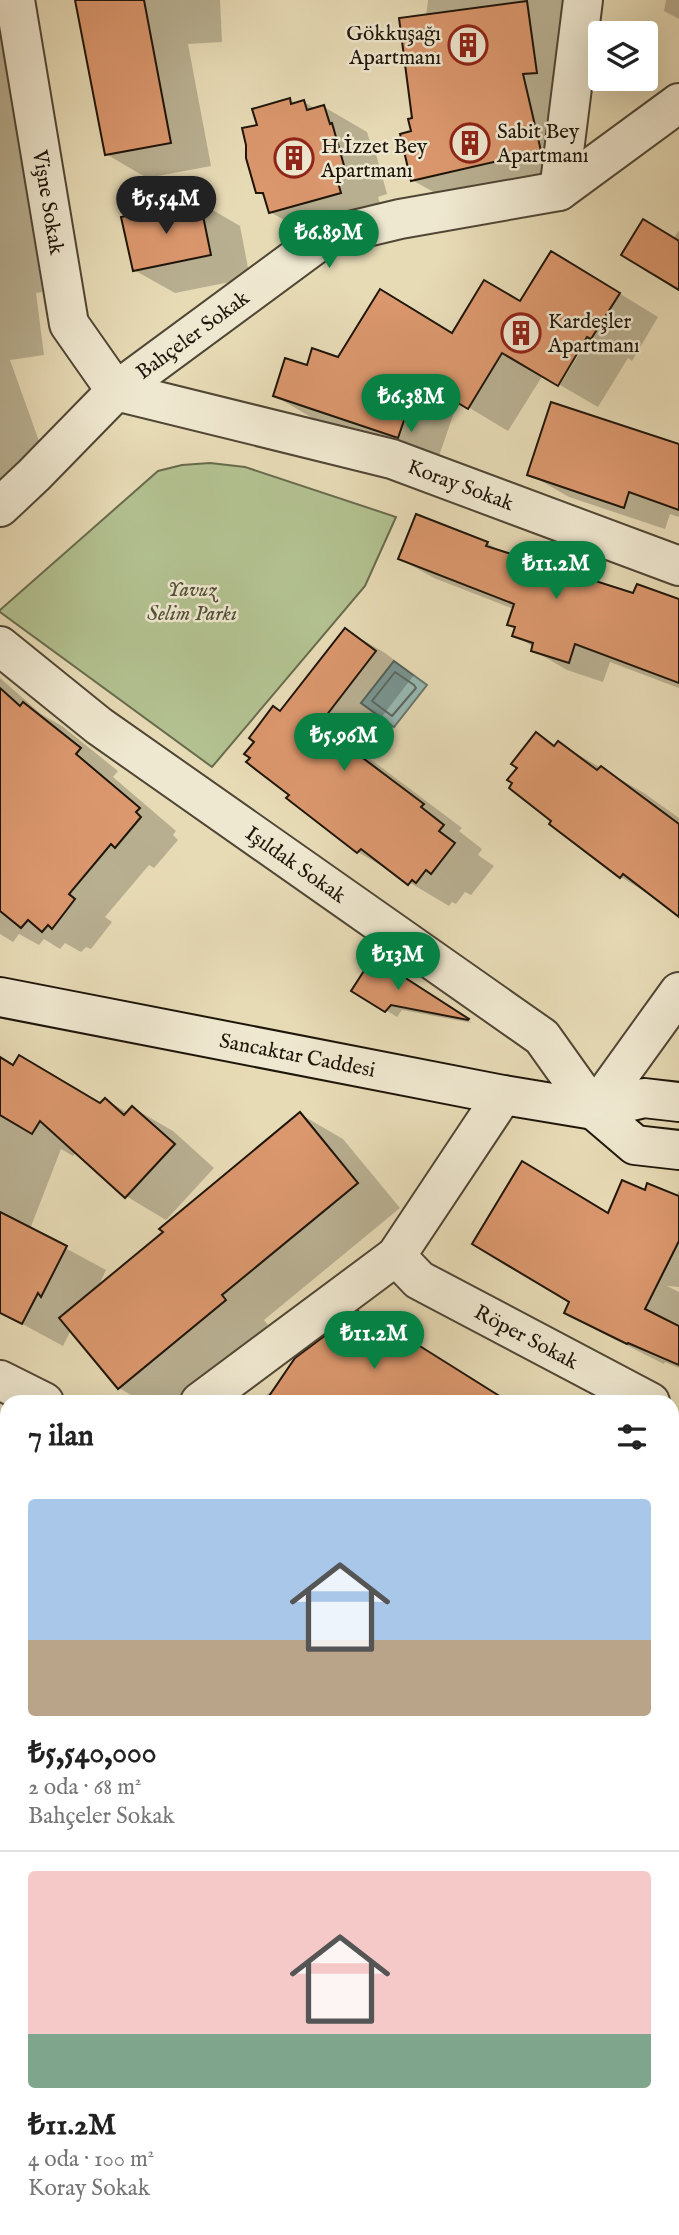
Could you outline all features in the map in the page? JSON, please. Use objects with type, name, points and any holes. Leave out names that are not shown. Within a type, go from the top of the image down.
[{"type":"street","name":"Vişne Sokak","points":[[15,0],[69,324],[116,390]]},
{"type":"street","points":[[559,191],[583,0]]},
{"type":"street","name":"Bahçeler Sokak","points":[[0,507],[116,390],[325,237],[400,219],[559,191],[679,103]]},
{"type":"street","name":"Koray Sokak","points":[[116,390],[392,459],[679,566]]},
{"type":"street","name":"Işıldak Sokak","points":[[0,646],[99,726],[542,1037],[594,1110],[635,1145],[679,1150]]},
{"type":"street","points":[[594,1110],[679,992]]},
{"type":"street","name":"Sancaktar Caddesi","points":[[0,997],[503,1095],[594,1110]]},
{"type":"street","points":[[209,1395],[396,1256],[503,1095]]},
{"type":"street","points":[[594,1110],[643,1098],[679,1102]]},
{"type":"street","name":"Röper Sokak","points":[[396,1256],[419,1280],[637,1395]]},
{"type":"street","points":[[0,1380],[30,1395]]},
{"type":"green space","name":"Yavuz Selim Parkı","points":[[210,463],[245,467],[396,517],[365,586],[212,767],[0,612],[158,471],[182,465]]},
{"type":"water","points":[[394,661],[427,685],[394,727],[361,703]]},
{"type":"building","points":[[75,0],[144,0],[171,143],[105,155]]},
{"type":"building","points":[[527,1],[537,73],[523,74],[541,151],[411,181],[400,134],[411,131],[408,119],[412,118],[399,18]]},
{"type":"building","name":"H.İzzet Bey Apartmanı","points":[[290,98],[291,104],[304,100],[307,110],[324,105],[345,169],[335,172],[341,193],[269,213],[263,193],[256,193],[246,158],[242,128],[257,125],[252,109]]},
{"type":"building","points":[[200,201],[211,255],[133,271],[121,217]]},
{"type":"building","points":[[643,219],[679,241],[679,290],[621,255]]},
{"type":"building","points":[[551,251],[620,293],[591,339],[587,337],[558,386],[502,353],[468,409],[418,379],[398,438],[273,396],[285,358],[307,365],[312,348],[338,357],[380,289],[452,333],[484,280],[520,301]]},
{"type":"building","points":[[551,402],[679,444],[679,510],[629,492],[624,508],[527,475]]},
{"type":"building","points":[[416,514],[488,542],[486,546],[633,593],[637,584],[679,599],[679,683],[575,644],[569,663],[531,651],[533,643],[512,636],[515,627],[507,625],[514,604],[398,559]]},
{"type":"building","points":[[345,628],[376,651],[319,725],[424,804],[421,807],[444,825],[439,831],[455,843],[431,874],[426,870],[416,883],[412,880],[408,885],[361,849],[357,853],[286,798],[289,795],[246,762],[250,758],[244,754],[254,742],[249,738],[273,706],[280,711]]},
{"type":"building","points":[[0,688],[20,706],[23,702],[81,748],[76,754],[140,808],[136,812],[141,817],[115,848],[111,844],[69,894],[75,899],[52,929],[48,925],[42,932],[28,920],[21,928],[0,911]]},
{"type":"building","points":[[536,732],[554,746],[558,741],[597,770],[601,766],[679,824],[679,917],[623,874],[620,878],[549,824],[551,821],[509,788],[512,783],[507,780],[517,768],[511,764]]},
{"type":"building","points":[[373,957],[469,1019],[391,1005],[385,1012],[351,991]]},
{"type":"building","points":[[19,1055],[100,1103],[105,1098],[124,1115],[132,1106],[175,1144],[125,1198],[40,1121],[32,1134],[0,1115],[0,1057],[13,1065]]},
{"type":"building","points":[[300,1112],[358,1183],[222,1295],[226,1300],[118,1389],[59,1318],[163,1232],[159,1229]]},
{"type":"building","points":[[522,1161],[608,1213],[622,1180],[645,1190],[647,1183],[679,1196],[679,1241],[645,1309],[679,1326],[679,1365],[627,1344],[564,1313],[569,1302],[472,1244]]},
{"type":"building","points":[[0,1212],[67,1246],[41,1297],[38,1293],[22,1324],[0,1313]]},
{"type":"building","points":[[358,1311],[395,1338],[399,1333],[498,1395],[270,1395],[295,1358]]},
{"type":"place","name":"Gökkuşağı Apartmanı","points":[[468,45]]},
{"type":"place","name":"Sabit Bey Apartmanı","points":[[470,143]]},
{"type":"place","name":"H.İzzet Bey Apartmanı","points":[[294,158]]},
{"type":"place","name":"Kardeşler Apartmanı","points":[[521,333]]}]
